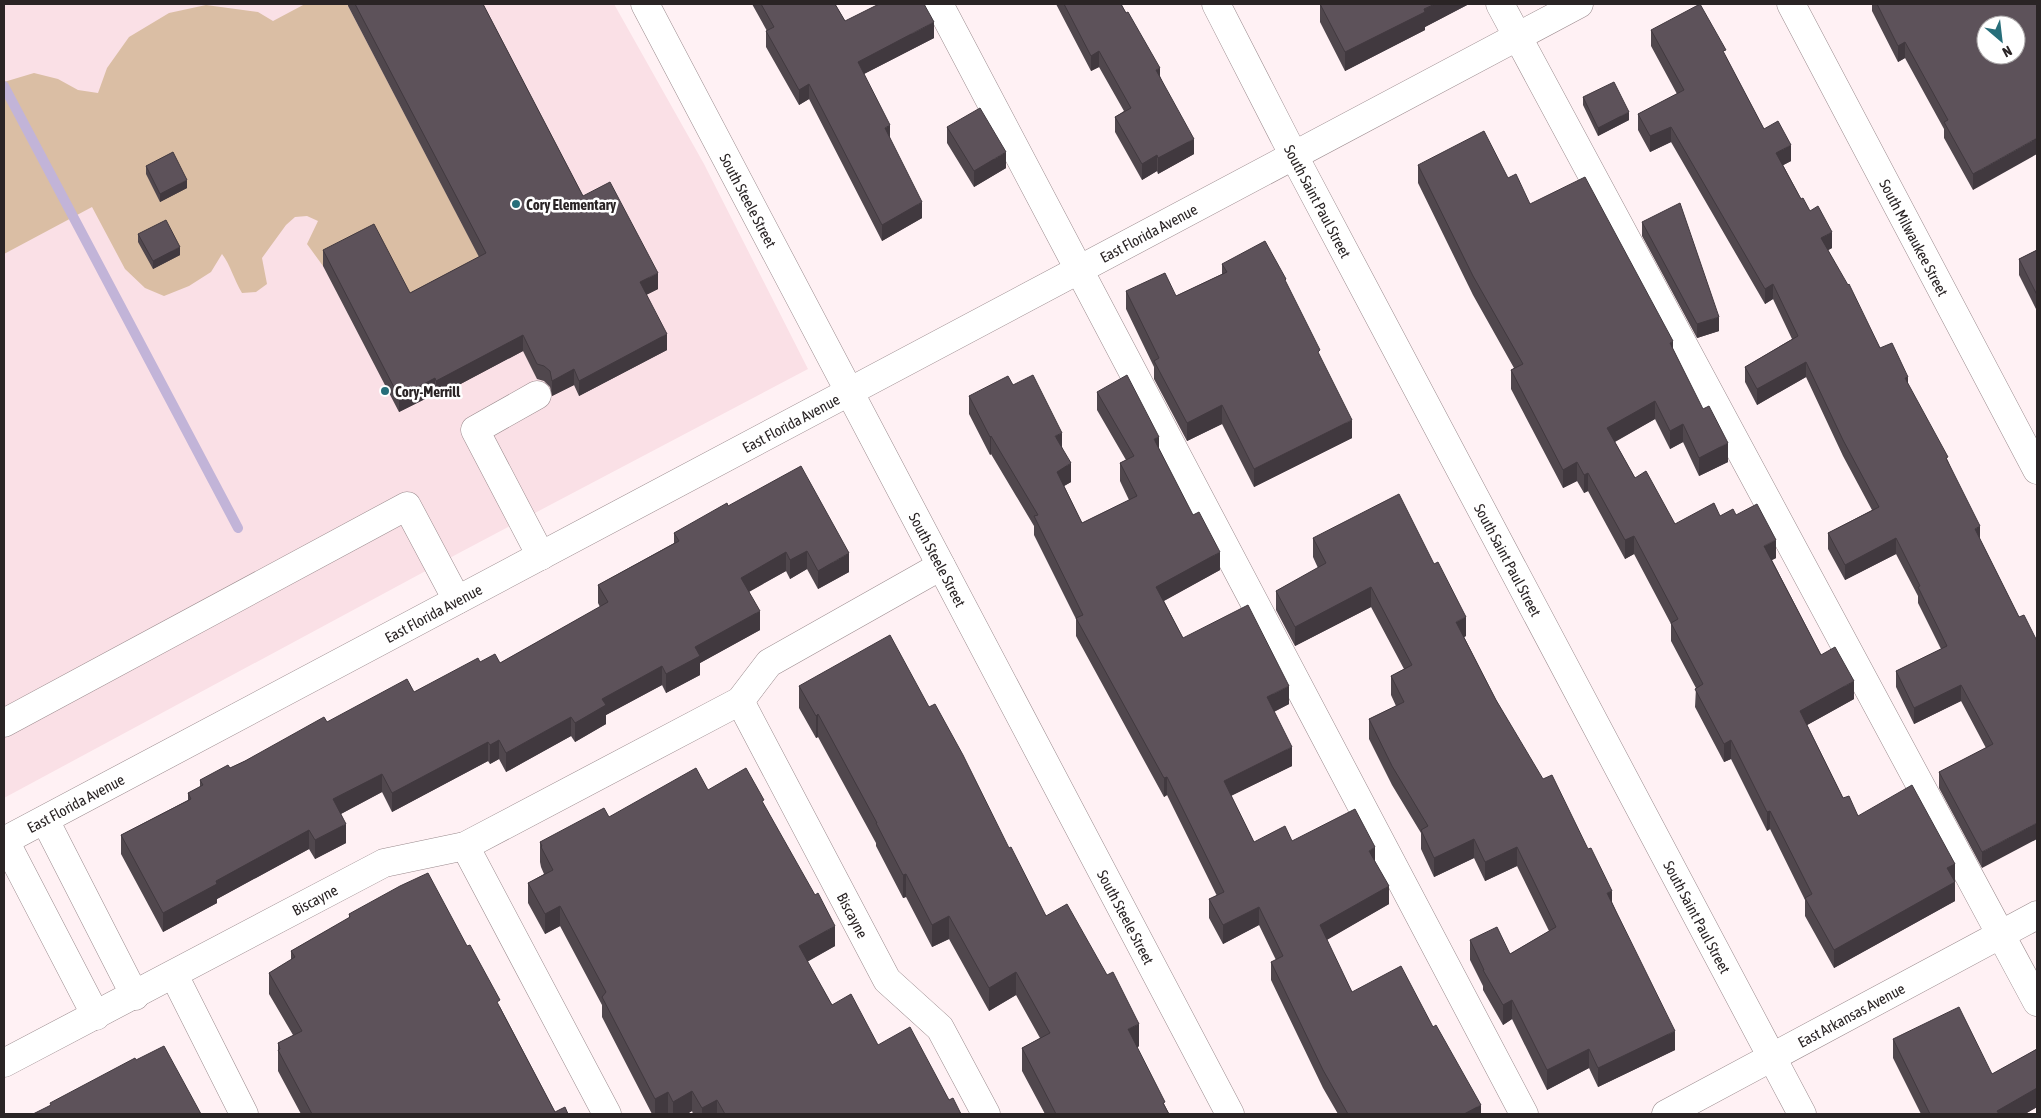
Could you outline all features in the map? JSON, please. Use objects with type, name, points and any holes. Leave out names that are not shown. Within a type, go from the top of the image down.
[{"type":"street","name":"South Steele Street","points":[[645,4],[1230,1114]]},
{"type":"street","points":[[939,4],[1524,1114]]},
{"type":"street","name":"South Saint Paul Street","points":[[1216,4],[1294,156],[1802,1114]]},
{"type":"street","points":[[1500,4],[2037,1002]]},
{"type":"street","name":"East Florida Avenue","points":[[4,841],[1580,4]]},
{"type":"street","name":"South Milwaukee Street","points":[[1791,4],[2037,470]]},
{"type":"street","points":[[537,395],[475,430],[541,556]]},
{"type":"street","points":[[4,723],[407,506],[457,600]]},
{"type":"street","name":"Biscayne","points":[[4,1064],[384,864],[465,846],[740,700],[768,663],[941,566]]},
{"type":"street","name":"Biscayne","points":[[740,700],[887,980],[940,1028],[986,1114]]},
{"type":"street","points":[[45,820],[135,996]]},
{"type":"street","points":[[4,841],[96,1016]]},
{"type":"street","points":[[465,846],[607,1114]]},
{"type":"street","name":"East Arkansas Avenue","points":[[1666,1114],[2037,915]]},
{"type":"street","points":[[174,975],[244,1114]]},
{"type":"shaded area","name":"Cory-Merrill","points":[[4,4],[614,4],[704,164],[808,369],[459,553],[4,798]]},
{"type":"shaded area","points":[[305,4],[352,4],[348,6],[481,260],[405,299],[323,266],[307,244],[318,221],[307,216],[295,217],[286,225],[262,258],[267,284],[256,292],[242,293],[222,254],[211,272],[189,286],[164,296],[145,288],[125,269],[92,207],[4,254],[4,82],[34,73],[58,79],[78,90],[98,93],[107,68],[129,37],[169,13],[206,5],[258,12],[273,21]]},
{"type":"building","name":"Cory Elementary","points":[[355,4],[483,4],[583,196],[610,182],[658,273],[640,282],[667,334],[579,381],[574,369],[552,381],[550,371],[544,366],[537,364],[523,335],[436,381],[435,378],[399,397],[323,250],[374,224],[410,293],[486,253]]},
{"type":"building","points":[[761,4],[835,4],[845,21],[879,4],[924,4],[934,22],[858,62],[890,125],[885,128],[922,202],[882,225],[809,84],[799,90],[766,31],[774,27]]},
{"type":"building","points":[[1064,4],[1121,4],[1126,13],[1128,12],[1160,68],[1156,70],[1194,139],[1158,158],[1157,155],[1142,164],[1115,117],[1131,108],[1099,51],[1091,56]]},
{"type":"building","points":[[1320,4],[1435,4],[1424,9],[1425,12],[1345,52]]},
{"type":"building","points":[[1700,4],[1726,50],[1723,51],[1764,129],[1778,121],[1791,145],[1776,153],[1801,199],[1803,198],[1810,211],[1818,206],[1832,232],[1821,238],[1849,284],[1880,348],[1892,343],[1908,377],[1905,378],[1948,457],[1946,458],[1980,526],[1975,529],[2019,617],[2024,615],[2037,641],[2037,823],[1982,852],[1939,772],[1993,744],[1961,685],[1914,708],[1896,671],[1947,646],[1918,587],[1920,586],[1896,538],[1845,565],[1828,533],[1879,507],[1843,440],[1806,362],[1757,389],[1745,367],[1798,336],[1773,284],[1765,289],[1671,127],[1650,136],[1638,114],[1684,90],[1651,30]]},
{"type":"building","points":[[1877,4],[2037,4],[2037,138],[1973,174],[1944,122],[1948,120],[1905,42],[1898,46]]},
{"type":"building","points":[[1614,82],[1629,112],[1598,128],[1583,97]]},
{"type":"building","points":[[980,108],[1006,152],[974,171],[947,127]]},
{"type":"building","points":[[1484,131],[1508,178],[1516,174],[1530,204],[1585,177],[1673,341],[1670,343],[1703,409],[1709,406],[1728,443],[1699,458],[1683,424],[1670,431],[1655,401],[1607,428],[1635,478],[1646,471],[1675,524],[1714,503],[1720,516],[1733,509],[1736,515],[1757,504],[1776,540],[1764,546],[1821,655],[1835,647],[1854,681],[1800,711],[1843,798],[1849,796],[1858,816],[1912,785],[1955,864],[1947,868],[1955,882],[1834,950],[1805,898],[1812,894],[1770,811],[1767,812],[1731,740],[1724,744],[1695,689],[1703,684],[1671,623],[1678,619],[1634,536],[1625,540],[1588,473],[1584,475],[1577,462],[1563,470],[1511,370],[1523,364],[1473,276],[1418,165]]},
{"type":"building","points":[[173,152],[187,180],[160,194],[146,166]]},
{"type":"building","points":[[1680,203],[1719,317],[1697,324],[1642,222]]},
{"type":"building","points":[[166,220],[180,247],[153,261],[138,234]]},
{"type":"building","points":[[1265,241],[1286,279],[1320,350],[1318,352],[1352,420],[1254,469],[1222,405],[1187,423],[1154,361],[1159,358],[1126,291],[1165,273],[1176,296],[1227,272],[1222,264]]},
{"type":"building","points":[[2037,250],[2037,295],[2019,259]]},
{"type":"building","points":[[1033,375],[1062,433],[1055,436],[1071,463],[1057,472],[1082,523],[1137,496],[1120,463],[1134,456],[1097,392],[1127,375],[1159,437],[1154,439],[1193,515],[1199,512],[1220,552],[1156,587],[1183,638],[1248,605],[1289,686],[1267,697],[1292,747],[1224,781],[1254,842],[1285,826],[1292,841],[1355,809],[1375,847],[1369,851],[1389,886],[1320,925],[1352,992],[1401,966],[1433,1027],[1436,1025],[1481,1105],[1464,1114],[1348,1114],[1323,1070],[1271,962],[1283,956],[1259,907],[1223,925],[1209,899],[1224,892],[1167,777],[1164,778],[1076,618],[1083,615],[1034,516],[1038,515],[990,437],[969,396],[1008,376],[1013,385]]},
{"type":"building","points":[[801,466],[849,553],[818,571],[807,551],[790,560],[786,552],[741,578],[760,611],[695,647],[700,656],[666,674],[662,666],[602,699],[606,705],[575,723],[571,717],[506,753],[499,740],[490,745],[488,742],[392,793],[382,774],[333,799],[346,824],[315,840],[309,830],[216,881],[217,884],[163,913],[121,835],[191,799],[188,793],[203,785],[200,780],[228,765],[230,768],[245,761],[324,717],[327,722],[407,679],[414,692],[478,658],[480,662],[495,654],[500,663],[608,602],[598,585],[679,541],[674,533],[727,503],[728,506]]},
{"type":"building","points":[[1399,494],[1434,564],[1438,562],[1466,617],[1456,622],[1496,700],[1543,779],[1552,775],[1588,849],[1591,848],[1612,891],[1607,893],[1675,1031],[1598,1068],[1589,1049],[1547,1070],[1512,1000],[1503,1005],[1483,970],[1470,940],[1497,927],[1510,954],[1556,927],[1517,847],[1485,862],[1474,839],[1434,858],[1421,830],[1428,826],[1392,766],[1369,719],[1404,702],[1391,676],[1412,665],[1371,587],[1295,627],[1276,591],[1326,563],[1313,538]]},
{"type":"building","points":[[890,635],[929,707],[935,704],[1046,916],[1067,904],[1107,975],[1113,972],[1139,1024],[1128,1029],[1165,1102],[1163,1103],[1169,1114],[1056,1114],[1022,1048],[1050,1033],[1016,972],[989,988],[949,916],[932,925],[906,874],[903,875],[818,714],[816,716],[799,686]]},
{"type":"building","points":[[696,768],[708,790],[746,768],[764,800],[762,801],[815,895],[818,893],[835,926],[799,946],[832,1005],[851,994],[878,1045],[910,1027],[949,1100],[953,1098],[961,1114],[725,1114],[717,1100],[702,1108],[692,1091],[673,1102],[668,1092],[655,1099],[602,997],[606,992],[560,906],[545,914],[528,883],[553,870],[540,842],[604,808],[609,817]]},
{"type":"building","points":[[428,873],[467,946],[470,945],[500,1000],[497,1002],[555,1112],[565,1107],[568,1114],[312,1114],[278,1050],[280,1049],[278,1043],[302,1031],[269,973],[295,957],[291,951],[350,917],[349,914]]},
{"type":"building","points":[[1959,1007],[1992,1074],[2037,1049],[2037,1088],[1997,1111],[1999,1114],[1930,1114],[1893,1039]]},
{"type":"building","points":[[164,1046],[201,1114],[33,1114],[135,1058],[136,1060]]},
{"type":"waterway","points":[[4,86],[238,528]]},
{"type":"place","name":"Cory Elementary","points":[[516,204]]},
{"type":"place","name":"Cory-Merrill","points":[[385,391]]}]
